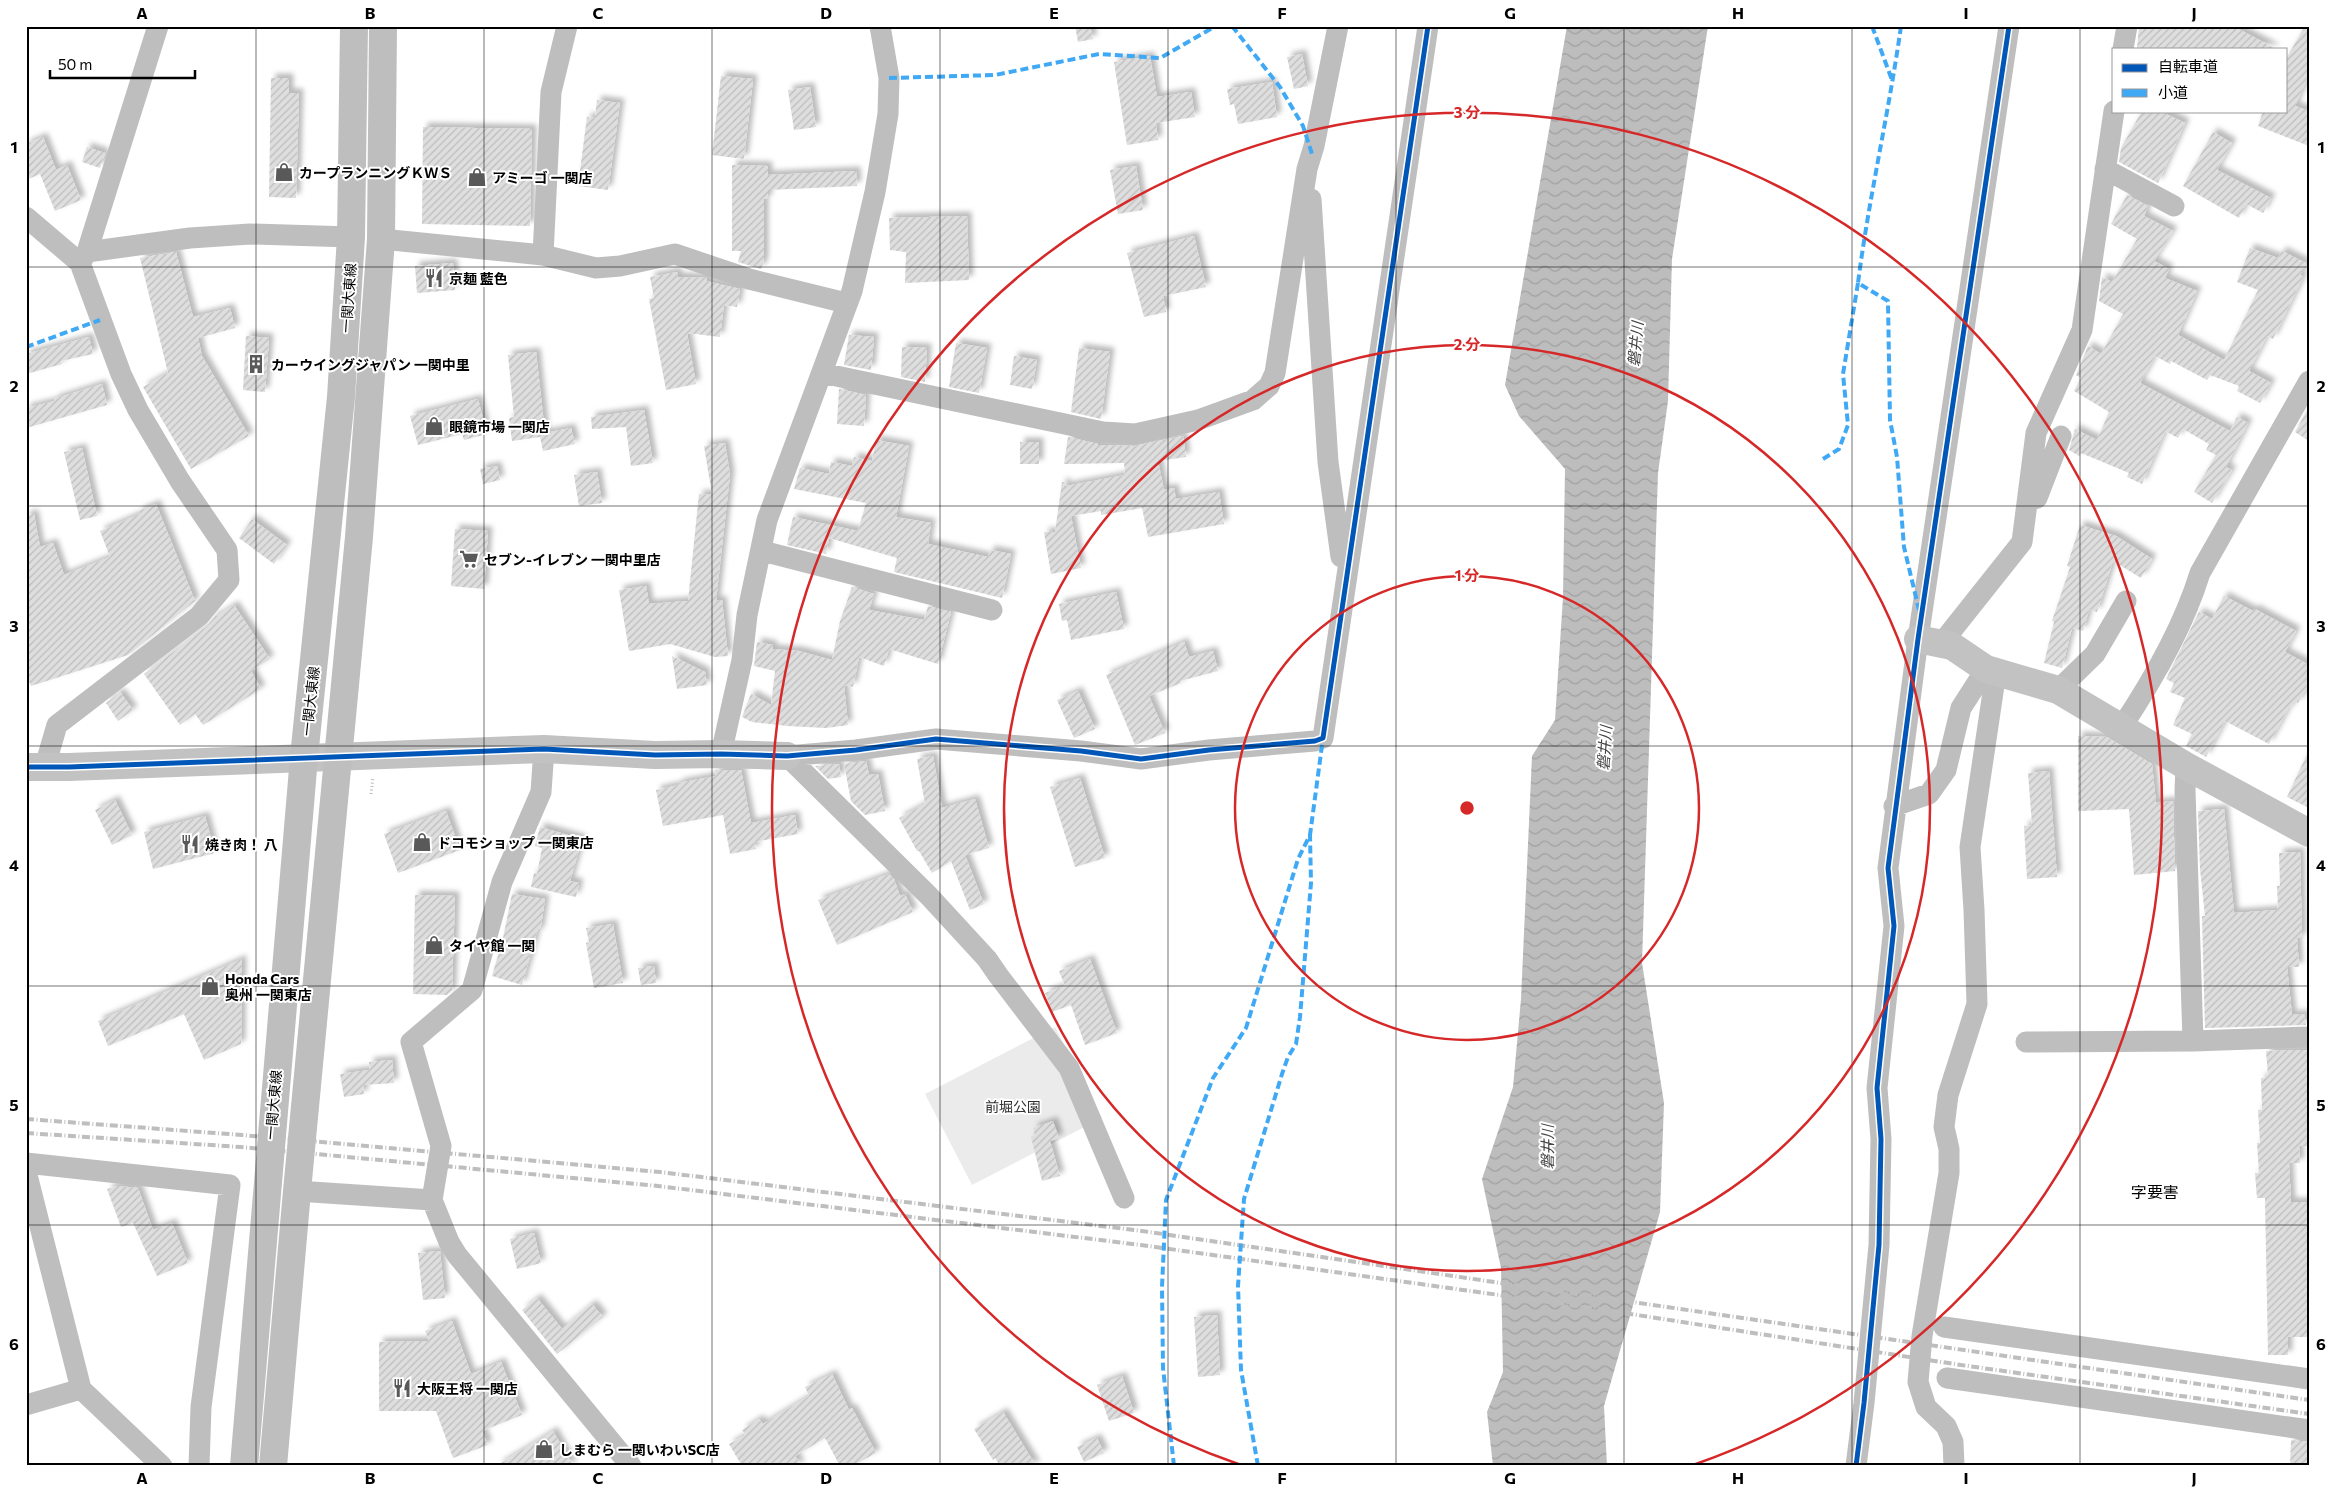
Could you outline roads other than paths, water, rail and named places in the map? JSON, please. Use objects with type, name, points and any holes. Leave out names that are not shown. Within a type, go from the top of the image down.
[{"type":"main road","name":"一関大東線","points":[[244,1466],[266,1186],[304,757],[341,398],[351,237],[354,26]]},
{"type":"main road","name":"一関大東線","points":[[273,1466],[337,756],[359,537],[381,239],[383,26]]},
{"type":"street","points":[[158,26],[84,258],[121,374],[138,410],[180,481],[228,550],[229,580],[199,616],[57,725],[36,766],[179,763],[544,749],[655,755],[787,756],[856,750],[936,738],[1071,750],[1141,759],[1209,750],[1315,741],[1323,738],[1428,26]]},
{"type":"street","points":[[543,255],[551,92],[567,26]]},
{"type":"street","points":[[721,754],[742,660],[747,615],[767,520],[852,291],[873,201],[888,114],[889,78],[880,26]]},
{"type":"street","points":[[822,373],[1103,432],[1135,434],[1198,420],[1253,400],[1270,386],[1275,373],[1307,169],[1314,146],[1338,26]]},
{"type":"street","points":[[1856,1466],[1879,1245],[1881,1139],[1877,1088],[1894,926],[1888,868],[1894,806],[1930,642],[2009,26]]},
{"type":"street","points":[[2123,48],[2127,26]]},
{"type":"street","points":[[1930,642],[2022,542],[2036,433],[2082,330],[2114,112]]},
{"type":"street","points":[[1307,169],[1328,462],[1345,582]]},
{"type":"street","points":[[2106,169],[2174,206]]},
{"type":"street","points":[[26,218],[84,258],[190,238],[250,234],[351,237]]},
{"type":"street","points":[[381,239],[543,255],[596,268],[620,266],[675,254],[749,278],[846,303]]},
{"type":"street","points":[[2121,728],[2146,691],[2192,599],[2200,573],[2309,380]]},
{"type":"street","points":[[2027,501],[2038,498],[2061,436]]},
{"type":"street","points":[[762,550],[992,610]]},
{"type":"street","points":[[2058,690],[2095,654],[2126,601]]},
{"type":"street","points":[[1930,642],[1952,646],[1991,670],[2058,690],[2186,766],[2309,833]]},
{"type":"street","points":[[1894,806],[1929,794],[1946,770],[1961,708],[1991,670]]},
{"type":"street","points":[[1954,1466],[1953,1442],[1946,1426],[1926,1407],[1918,1382],[1922,1336],[1950,1173],[1944,1127],[1948,1095],[1977,1004],[1970,847],[1991,670]]},
{"type":"street","points":[[544,749],[541,792],[502,882],[472,990],[411,1042],[441,1146],[432,1200],[449,1242],[457,1255],[631,1466]]},
{"type":"street","points":[[787,756],[915,882],[987,959],[1069,1068],[1124,1198]]},
{"type":"street","points":[[2186,766],[2185,790],[2193,1041]]},
{"type":"street","points":[[2026,1042],[2193,1041],[2309,1037]]},
{"type":"street","points":[[26,1163],[230,1186],[201,1407],[199,1466]]},
{"type":"street","points":[[26,1170],[81,1389],[162,1466]]},
{"type":"street","points":[[297,1191],[432,1200]]},
{"type":"street","points":[[1944,1326],[2309,1378]]},
{"type":"street","points":[[1947,1378],[2309,1430]]},
{"type":"street","points":[[26,1405],[81,1389]]},
{"type":"water","name":"磐井川","points":[[1567,26],[1708,26],[1672,259],[1668,401],[1658,473],[1642,963],[1664,1103],[1660,1212],[1604,1406],[1607,1466],[1493,1466],[1487,1412],[1503,1372],[1501,1268],[1482,1179],[1513,1087],[1521,999],[1532,756],[1555,720],[1563,597],[1565,469],[1519,416],[1505,385]]},
{"type":"railway","points":[[26,1119],[242,1135],[660,1172],[1142,1231],[2309,1400]]},
{"type":"railway","points":[[26,1133],[241,1147],[658,1186],[1141,1245],[1585,1307],[1961,1365],[2309,1414]]},
{"type":"place","name":"カープランニングＫＷＳ","points":[[284,172]]},
{"type":"place","name":"アミーゴ 一関店","points":[[477,177]]},
{"type":"place","name":"京麺 藍色","points":[[434,278]]},
{"type":"place","name":"カーウイングジャパン 一関中里","points":[[256,364]]},
{"type":"place","name":"眼鏡市場 一関店","points":[[434,426]]},
{"type":"place","name":"セブン-イレブン 一関中里店","points":[[469,559]]},
{"type":"place","name":"ドコモショップ 一関東店","points":[[422,842]]},
{"type":"place","name":"焼き肉！ 八","points":[[190,844]]},
{"type":"place","name":"タイヤ館 一関","points":[[434,945]]},
{"type":"place","name":"Honda Cars 奥州 一関東店","points":[[210,986]]},
{"type":"place","name":"大阪王将 一関店","points":[[402,1388]]},
{"type":"place","name":"しまむら 一関いわいSC店","points":[[544,1449]]},
{"type":"district","name":"字要害","points":[[2155,1191]]},
{"type":"park label","name":"前堀公園","points":[[1013,1106]]}]
